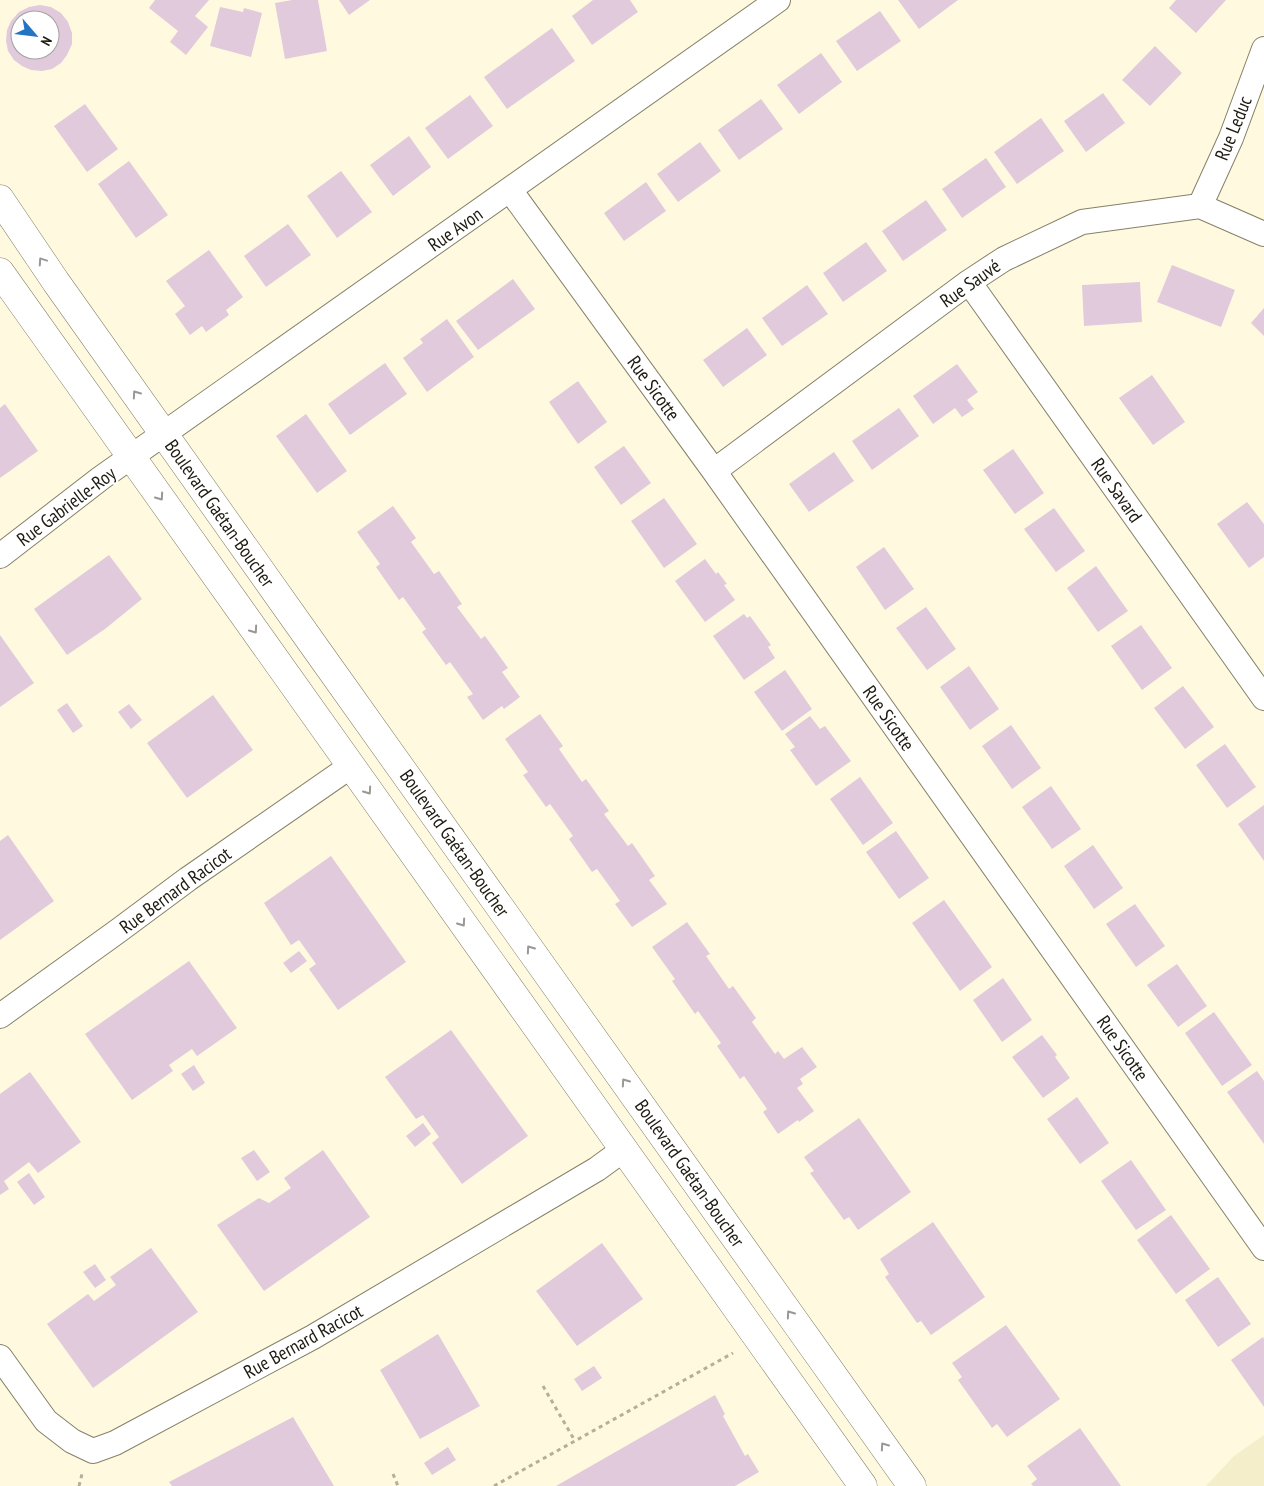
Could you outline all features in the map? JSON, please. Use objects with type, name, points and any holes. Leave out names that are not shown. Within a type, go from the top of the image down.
[{"type":"main road","name":"Boulevard Gaétan-Boucher","points":[[0,199],[912,1486]]},
{"type":"main road","points":[[0,272],[861,1485]]},
{"type":"street","name":"Rue Avon","points":[[132,457],[778,0]]},
{"type":"street","name":"Rue Leduc","points":[[1200,206],[1231,138],[1264,49]]},
{"type":"street","name":"Rue Sicotte","points":[[510,190],[714,471],[1264,1248]]},
{"type":"street","points":[[1200,206],[1264,234]]},
{"type":"street","name":"Rue Sauvé","points":[[714,471],[969,282],[1004,259],[1082,222],[1200,206]]},
{"type":"street","name":"Rue Savard","points":[[969,282],[1264,698]]},
{"type":"street","name":"Rue Gabrielle-Roy","points":[[0,556],[132,457]]},
{"type":"street","name":"Rue Bernard Racicot","points":[[0,1016],[188,879],[351,766]]},
{"type":"street","name":"Rue Bernard Racicot","points":[[0,1357],[46,1421],[72,1441],[93,1451],[116,1443],[313,1337],[597,1169],[624,1150]]},
{"type":"path","points":[[494,1486],[732,1353]]},
{"type":"path","points":[[543,1386],[575,1441]]},
{"type":"path","points":[[393,1474],[398,1486]]},
{"type":"shaded area","points":[[1264,1435],[1264,1486],[1206,1486],[1234,1456]]},
{"type":"building","points":[[155,0],[209,0],[195,16],[208,27],[186,55],[170,42],[178,31],[149,8]]},
{"type":"building","points":[[292,0],[318,0],[327,51],[285,59],[275,3]]},
{"type":"building","points":[[339,0],[370,0],[349,15]]},
{"type":"building","points":[[593,0],[630,0],[638,12],[592,45],[572,16]]},
{"type":"building","points":[[898,0],[958,0],[919,29]]},
{"type":"building","points":[[1176,0],[1226,0],[1196,33],[1169,8]]},
{"type":"building","points":[[40,5],[56,10],[23,10]]},
{"type":"building","points":[[220,7],[243,12],[244,8],[262,13],[251,57],[210,46]]},
{"type":"building","points":[[880,11],[901,41],[857,71],[836,41]]},
{"type":"building","points":[[61,13],[68,22],[72,33],[72,44],[67,55],[61,63],[52,69],[42,71],[31,70],[14,60],[60,60]]},
{"type":"building","points":[[10,23],[10,54],[6,41]]},
{"type":"building","points":[[552,28],[575,61],[507,109],[484,77]]},
{"type":"building","points":[[1155,46],[1182,73],[1150,106],[1122,80]]},
{"type":"building","points":[[821,53],[842,82],[799,114],[777,85]]},
{"type":"building","points":[[1103,93],[1125,123],[1086,152],[1064,121]]},
{"type":"building","points":[[470,95],[493,126],[448,159],[425,128]]},
{"type":"building","points":[[761,99],[783,129],[739,160],[718,130]]},
{"type":"building","points":[[85,104],[118,149],[87,172],[54,126]]},
{"type":"building","points":[[1041,118],[1064,151],[1017,184],[994,152]]},
{"type":"building","points":[[409,136],[431,167],[393,196],[370,165]]},
{"type":"building","points":[[700,142],[721,171],[678,202],[657,174]]},
{"type":"building","points":[[986,158],[1006,187],[962,218],[942,189]]},
{"type":"building","points":[[129,161],[168,215],[136,238],[98,184]]},
{"type":"building","points":[[341,171],[372,212],[337,238],[307,196]]},
{"type":"building","points":[[646,182],[666,211],[624,241],[604,213]]},
{"type":"building","points":[[926,200],[947,230],[903,261],[882,231]]},
{"type":"building","points":[[288,224],[311,255],[266,287],[244,256]]},
{"type":"building","points":[[866,242],[887,271],[843,302],[823,273]]},
{"type":"building","points":[[209,250],[243,297],[226,310],[229,315],[206,332],[202,326],[190,335],[175,314],[185,306],[166,281]]},
{"type":"building","points":[[1172,265],[1235,290],[1221,327],[1157,302]]},
{"type":"building","points":[[513,279],[535,309],[478,350],[456,321]]},
{"type":"building","points":[[1140,282],[1142,322],[1084,326],[1082,285]]},
{"type":"building","points":[[807,285],[828,314],[782,346],[762,318]]},
{"type":"building","points":[[1264,308],[1264,336],[1251,323]]},
{"type":"building","points":[[447,319],[474,357],[427,392],[403,358],[423,343],[420,339]]},
{"type":"building","points":[[747,328],[767,355],[723,387],[703,360]]},
{"type":"building","points":[[385,363],[407,394],[350,435],[328,404]]},
{"type":"building","points":[[957,364],[978,392],[967,400],[974,409],[962,417],[955,408],[933,424],[913,396]]},
{"type":"building","points":[[1152,375],[1185,422],[1153,445],[1119,398]]},
{"type":"building","points":[[578,381],[607,422],[578,444],[549,402]]},
{"type":"building","points":[[5,404],[38,451],[0,478],[0,408]]},
{"type":"building","points":[[899,408],[919,436],[872,470],[852,441]]},
{"type":"building","points":[[306,414],[347,471],[317,493],[276,436]]},
{"type":"building","points":[[624,446],[651,483],[621,505],[594,467]]},
{"type":"building","points":[[1013,449],[1044,493],[1015,514],[983,470]]},
{"type":"building","points":[[834,452],[854,481],[809,512],[789,484]]},
{"type":"building","points":[[664,498],[697,544],[664,568],[631,521]]},
{"type":"building","points":[[1247,502],[1264,524],[1264,557],[1249,568],[1217,524]]},
{"type":"building","points":[[393,506],[416,538],[411,542],[434,574],[439,571],[462,604],[457,607],[481,639],[485,636],[508,668],[502,672],[520,697],[504,709],[502,706],[483,720],[467,697],[473,694],[450,662],[446,665],[422,632],[426,629],[403,597],[399,600],[376,567],[380,564],[357,532]]},
{"type":"building","points":[[1054,508],[1085,551],[1056,572],[1024,529]]},
{"type":"building","points":[[884,547],[914,589],[885,610],[856,567]]},
{"type":"building","points":[[109,555],[142,599],[105,629],[67,655],[34,609]]},
{"type":"building","points":[[705,559],[716,574],[718,572],[727,584],[724,585],[735,600],[705,622],[675,581]]},
{"type":"building","points":[[1096,566],[1128,611],[1098,632],[1067,588]]},
{"type":"building","points":[[926,607],[956,649],[927,670],[896,628]]},
{"type":"building","points":[[744,614],[747,618],[750,616],[771,645],[768,647],[775,658],[744,680],[713,636]]},
{"type":"building","points":[[1141,625],[1172,668],[1142,690],[1111,646]]},
{"type":"building","points":[[0,635],[34,683],[0,707]]},
{"type":"building","points":[[969,666],[999,709],[970,730],[940,687]]},
{"type":"building","points":[[785,670],[812,709],[782,731],[754,692]]},
{"type":"building","points":[[1183,686],[1214,727],[1185,749],[1154,708]]},
{"type":"building","points":[[213,695],[253,750],[187,798],[147,743]]},
{"type":"building","points":[[67,703],[83,726],[73,733],[57,710]]},
{"type":"building","points":[[129,704],[142,720],[131,729],[118,712]]},
{"type":"building","points":[[540,714],[563,746],[559,749],[582,782],[586,779],[609,811],[604,814],[628,846],[632,843],[655,876],[649,880],[667,904],[632,927],[615,904],[620,901],[597,869],[592,872],[569,839],[573,836],[550,804],[546,807],[523,775],[528,772],[505,739]]},
{"type":"building","points":[[810,716],[820,729],[825,726],[851,761],[816,786],[790,750],[795,747],[785,734]]},
{"type":"building","points":[[1011,725],[1041,768],[1012,789],[982,746]]},
{"type":"building","points":[[1225,744],[1256,787],[1227,808],[1196,765]]},
{"type":"building","points":[[860,777],[893,823],[863,845],[830,799]]},
{"type":"building","points":[[1051,786],[1081,829],[1052,849],[1022,807]]},
{"type":"building","points":[[1264,805],[1264,861],[1238,824]]},
{"type":"building","points":[[896,831],[929,878],[899,899],[866,852]]},
{"type":"building","points":[[8,835],[54,901],[0,940],[0,841]]},
{"type":"building","points":[[1093,845],[1123,888],[1094,909],[1064,866]]},
{"type":"building","points":[[331,856],[406,962],[338,1010],[309,969],[316,964],[299,940],[291,945],[264,903]]},
{"type":"building","points":[[944,900],[992,967],[960,991],[912,923]]},
{"type":"building","points":[[1135,904],[1165,946],[1136,967],[1106,924]]},
{"type":"building","points":[[687,922],[710,954],[706,956],[729,989],[733,986],[756,1018],[752,1022],[775,1054],[778,1051],[784,1059],[802,1047],[817,1067],[800,1079],[803,1084],[797,1088],[814,1111],[778,1134],[763,1112],[767,1109],[744,1076],[740,1079],[717,1046],[721,1043],[698,1011],[695,1014],[672,981],[675,979],[652,947]]},
{"type":"building","points":[[299,951],[307,961],[291,973],[283,963]]},
{"type":"building","points":[[189,961],[237,1028],[197,1056],[192,1049],[169,1065],[173,1071],[132,1100],[85,1034]]},
{"type":"building","points":[[1177,964],[1207,1006],[1178,1027],[1147,985]]},
{"type":"building","points":[[1003,978],[1032,1020],[1002,1042],[973,1000]]},
{"type":"building","points":[[1214,1012],[1252,1065],[1222,1086],[1185,1033]]},
{"type":"building","points":[[451,1030],[528,1136],[462,1184],[432,1143],[439,1137],[423,1115],[416,1119],[385,1077]]},
{"type":"building","points":[[1042,1035],[1057,1055],[1055,1057],[1070,1078],[1043,1098],[1012,1057]]},
{"type":"building","points":[[194,1065],[205,1083],[193,1091],[181,1074]]},
{"type":"building","points":[[1257,1071],[1264,1081],[1264,1144],[1227,1092]]},
{"type":"building","points":[[30,1072],[81,1142],[38,1173],[29,1162],[4,1181],[9,1189],[0,1195],[0,1094]]},
{"type":"building","points":[[1077,1097],[1109,1143],[1080,1164],[1047,1119]]},
{"type":"building","points":[[859,1118],[911,1192],[858,1230],[849,1217],[844,1220],[810,1173],[814,1171],[804,1157]]},
{"type":"building","points":[[423,1123],[431,1134],[415,1147],[406,1136]]},
{"type":"building","points":[[254,1150],[270,1172],[257,1181],[241,1158]]},
{"type":"building","points":[[323,1150],[370,1217],[264,1291],[217,1225],[259,1198],[269,1203],[291,1188],[284,1178]]},
{"type":"building","points":[[1131,1160],[1166,1210],[1136,1230],[1101,1181]]},
{"type":"building","points":[[29,1173],[45,1197],[34,1205],[17,1182]]},
{"type":"building","points":[[1171,1215],[1210,1269],[1176,1294],[1137,1240]]},
{"type":"building","points":[[933,1222],[985,1297],[931,1335],[921,1321],[917,1323],[885,1277],[889,1274],[880,1259]]},
{"type":"building","points":[[602,1243],[643,1299],[577,1346],[536,1291]]},
{"type":"building","points":[[151,1248],[198,1312],[93,1388],[47,1324],[88,1294],[94,1301],[116,1285],[110,1277]]},
{"type":"building","points":[[95,1264],[106,1280],[95,1288],[83,1272]]},
{"type":"building","points":[[1218,1277],[1251,1324],[1218,1347],[1185,1300]]},
{"type":"building","points":[[1006,1325],[1060,1399],[1007,1437],[997,1424],[992,1428],[958,1380],[962,1377],[952,1363]]},
{"type":"building","points":[[438,1334],[480,1406],[420,1439],[380,1370]]},
{"type":"building","points":[[1263,1337],[1264,1339],[1264,1407],[1231,1360]]},
{"type":"building","points":[[594,1366],[602,1378],[582,1391],[574,1379]]},
{"type":"building","points":[[715,1395],[725,1414],[723,1416],[745,1456],[748,1454],[759,1472],[735,1486],[556,1486]]},
{"type":"building","points":[[293,1417],[334,1486],[172,1486],[169,1482]]},
{"type":"building","points":[[1080,1428],[1121,1486],[1033,1486],[1031,1484],[1037,1479],[1027,1466]]},
{"type":"building","points":[[448,1447],[456,1460],[432,1475],[424,1463]]}]
